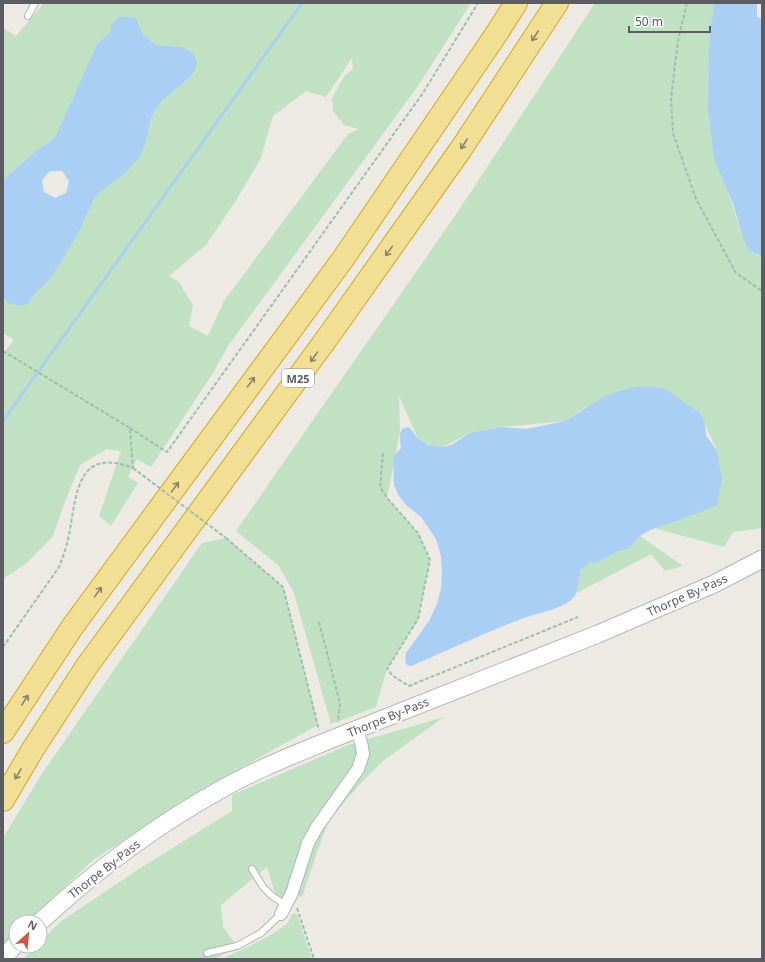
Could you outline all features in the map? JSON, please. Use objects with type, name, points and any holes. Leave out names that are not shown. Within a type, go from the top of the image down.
[{"type":"highway","name":"M25","points":[[3,732],[73,626],[343,259],[496,36],[516,3]]},
{"type":"highway","name":"M25","points":[[3,800],[33,749],[87,666],[348,308],[461,149],[557,3]]},
{"type":"main road","name":"Thorpe By-Pass","points":[[48,915],[106,865],[168,821],[221,789],[330,740],[598,634],[714,584],[762,559]]},
{"type":"street","points":[[283,910],[292,893],[308,843],[317,827],[362,762],[363,754],[361,742],[356,730]]},
{"type":"lane","points":[[28,16],[35,3]]},
{"type":"lane","points":[[207,953],[237,946],[261,933],[283,910],[262,887],[252,869]]},
{"type":"path","points":[[3,351],[167,452],[423,93],[478,3]]},
{"type":"path","points":[[687,3],[678,40],[670,99],[673,133],[696,199],[736,273],[762,291]]},
{"type":"path","points":[[130,428],[133,468]]},
{"type":"path","points":[[383,453],[380,487],[387,498],[418,533],[430,560],[418,619],[387,669],[393,676],[409,686],[578,617]]},
{"type":"path","points":[[3,647],[59,567],[66,549],[79,483],[85,474],[94,466],[114,462],[133,468],[226,538],[283,587],[330,740]]},
{"type":"path","points":[[319,622],[340,703],[330,740]]},
{"type":"path","points":[[292,893],[314,959]]},
{"type":"green space","points":[[44,3],[471,3],[418,86],[228,346],[213,373],[151,467],[137,459],[128,477],[138,483],[111,526],[99,516],[121,451],[107,449],[80,465],[53,536],[28,562],[3,579],[3,354],[14,340],[3,333],[3,298],[5,300],[28,304],[37,291],[44,286],[80,230],[95,197],[146,142],[151,119],[155,110],[162,101],[189,78],[182,47],[156,45],[142,34],[110,32],[97,44],[58,134],[3,180],[3,28],[16,36]],"holes":[[[352,58],[353,69],[345,75],[332,98],[333,111],[344,125],[359,129],[348,134],[224,301],[208,336],[189,326],[193,305],[179,282],[169,276],[206,245],[237,199],[261,158],[273,116],[306,91],[326,97]]]},
{"type":"green space","points":[[595,3],[715,3],[711,24],[726,187],[744,241],[758,256],[762,257],[762,528],[733,532],[724,547],[654,528],[693,515],[717,451],[700,413],[586,407],[565,421],[502,427],[472,432],[443,447],[428,445],[418,439],[399,396],[400,432],[387,498],[418,533],[430,560],[418,619],[387,669],[376,707],[331,724],[294,593],[279,566],[236,531],[457,213]]},
{"type":"green space","points":[[640,536],[683,566],[665,571],[651,554],[577,593],[579,572],[591,561],[628,549]]},
{"type":"green space","points":[[226,538],[283,587],[318,725],[208,786],[93,860],[36,914],[8,914],[8,940],[3,945],[3,838],[41,775],[202,543]]},
{"type":"green space","points":[[444,717],[383,761],[358,786],[338,810],[328,823],[302,897],[292,893],[277,900],[267,867],[221,905],[223,927],[237,946],[215,959],[23,959],[28,954],[48,954],[48,934],[60,922],[139,869],[232,811],[232,795],[348,745]]},
{"type":"green space","points":[[295,913],[297,914],[312,959],[222,959],[262,940],[277,931],[287,924],[291,915]]},
{"type":"water","points":[[715,3],[757,3],[757,17],[762,19],[762,257],[749,250],[744,241],[733,204],[714,159],[708,109],[709,54],[711,24]]},
{"type":"water","points":[[119,17],[136,18],[142,34],[156,45],[182,47],[194,54],[197,63],[194,72],[162,101],[155,110],[151,119],[146,142],[139,158],[125,173],[95,197],[80,230],[63,259],[44,286],[37,291],[28,304],[18,305],[8,303],[3,298],[3,180],[37,150],[52,140],[57,134],[97,44],[110,32],[111,25]],"holes":[[[50,171],[62,171],[69,181],[66,193],[55,198],[44,192],[42,180]]]},
{"type":"water","points":[[648,386],[665,389],[700,413],[705,423],[706,435],[717,451],[722,479],[717,505],[650,530],[640,536],[628,549],[616,552],[594,563],[591,561],[579,572],[581,574],[576,593],[568,602],[550,610],[510,623],[411,666],[407,665],[405,659],[406,653],[429,621],[437,604],[441,588],[442,573],[441,556],[436,539],[421,517],[406,505],[399,496],[394,485],[393,459],[395,454],[401,448],[401,431],[406,428],[410,428],[418,439],[428,445],[443,447],[451,445],[472,432],[502,427],[526,429],[565,421],[605,396],[630,388]]},
{"type":"waterway","points":[[3,421],[302,3]]}]
